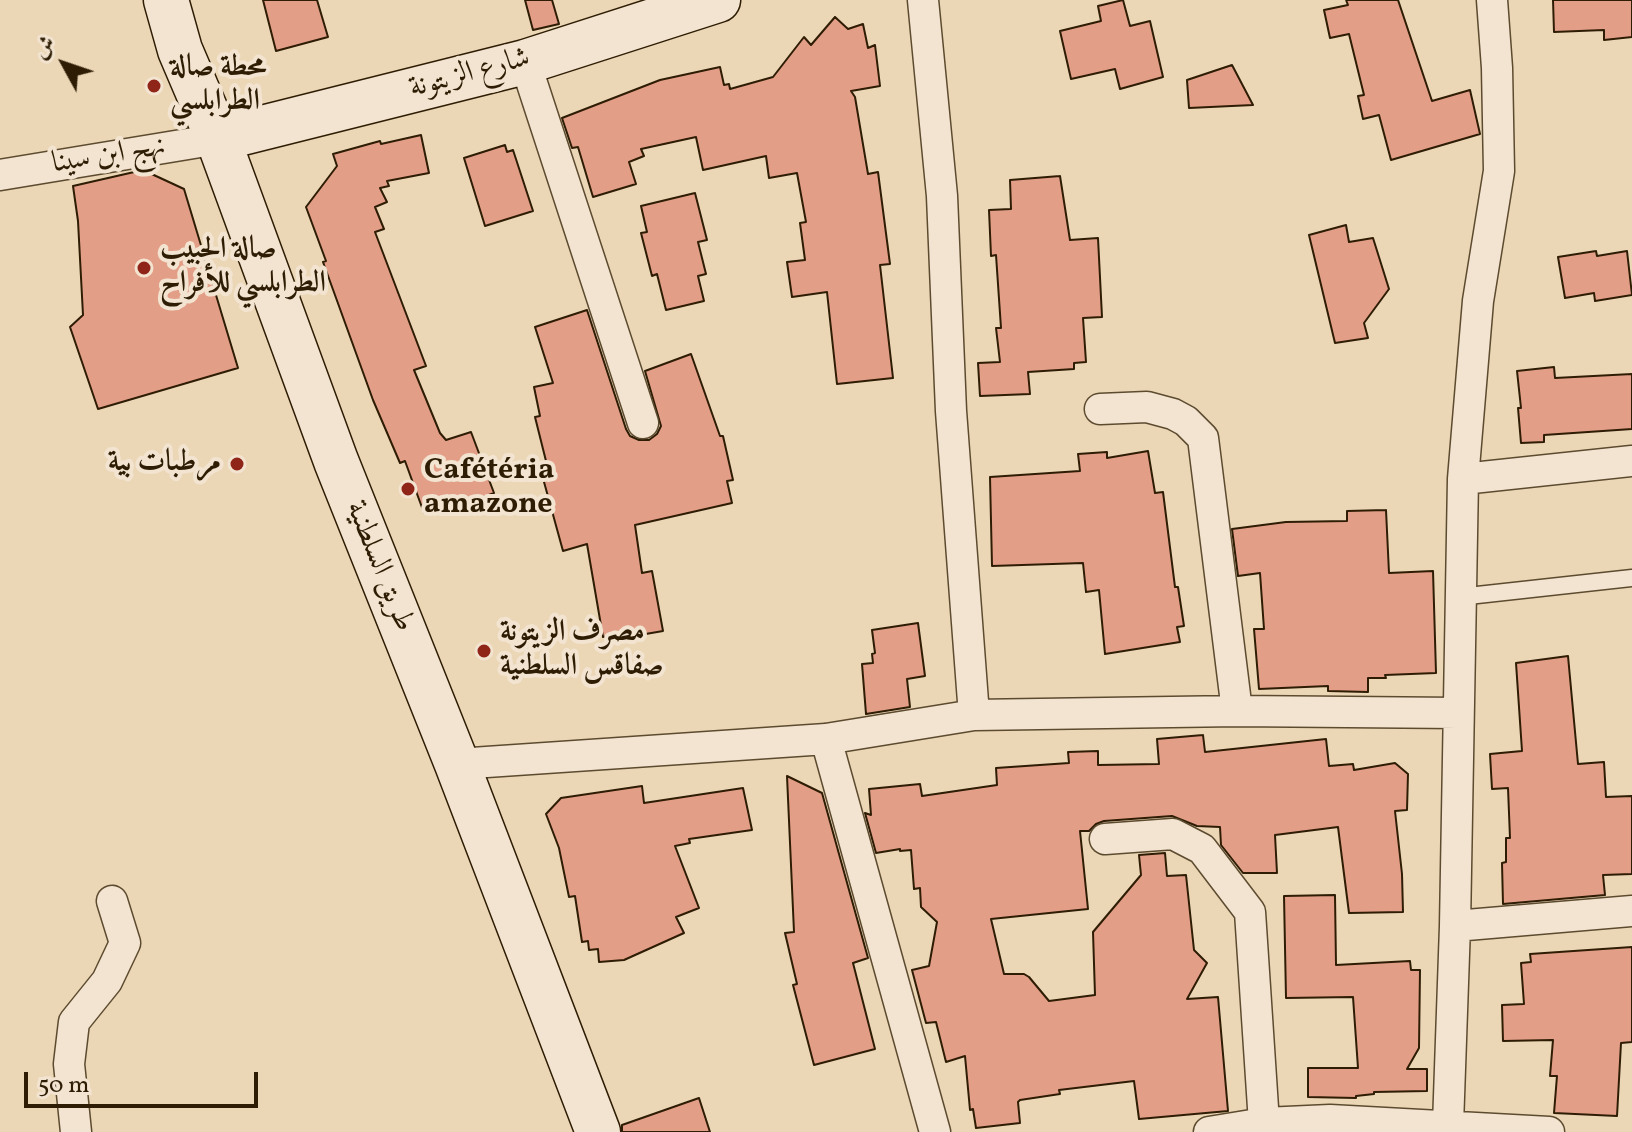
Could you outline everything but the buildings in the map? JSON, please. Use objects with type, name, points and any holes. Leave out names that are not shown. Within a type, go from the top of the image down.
[{"type":"main road","name":"طريق السلطنية","points":[[166,0],[180,50],[218,139],[336,461],[457,764],[598,1132]]},
{"type":"main road","name":"شارع الزيتونة","points":[[218,139],[525,62],[718,0]]},
{"type":"street","points":[[923,0],[942,196],[951,411],[974,715]]},
{"type":"street","points":[[1448,1125],[1463,479],[1478,301],[1499,171],[1492,0]]},
{"type":"street","points":[[525,62],[643,423]]},
{"type":"street","name":"نهج ابن سينا","points":[[0,175],[218,139]]},
{"type":"street","points":[[1100,409],[1147,407],[1173,414],[1186,421],[1203,438],[1237,711]]},
{"type":"street","points":[[1463,479],[1632,461]]},
{"type":"street","points":[[457,764],[826,739],[974,715],[1237,711],[1458,713]]},
{"type":"street","points":[[826,739],[935,1132]]},
{"type":"street","points":[[1105,839],[1173,834],[1202,849],[1250,912],[1264,1123]]},
{"type":"street","points":[[76,1132],[69,1064],[74,1022],[107,981],[125,943],[112,901]]},
{"type":"street","points":[[1455,926],[1632,911]]},
{"type":"street","points":[[1209,1132],[1264,1123],[1330,1120],[1549,1132]]},
{"type":"lane","points":[[1459,597],[1632,578]]},
{"type":"place","name":"محطة صالة الطرابلسي","points":[[154,86]]},
{"type":"place","name":"صالة الحبيب الطرابلسي للأفراح","points":[[144,268]]},
{"type":"place","name":"مرطبات بية","points":[[237,464]]},
{"type":"place","name":"Cafétéria amazone","points":[[408,489]]},
{"type":"place","name":"مصرف الزيتونة صفاقس السلطنية","points":[[484,651]]}]
